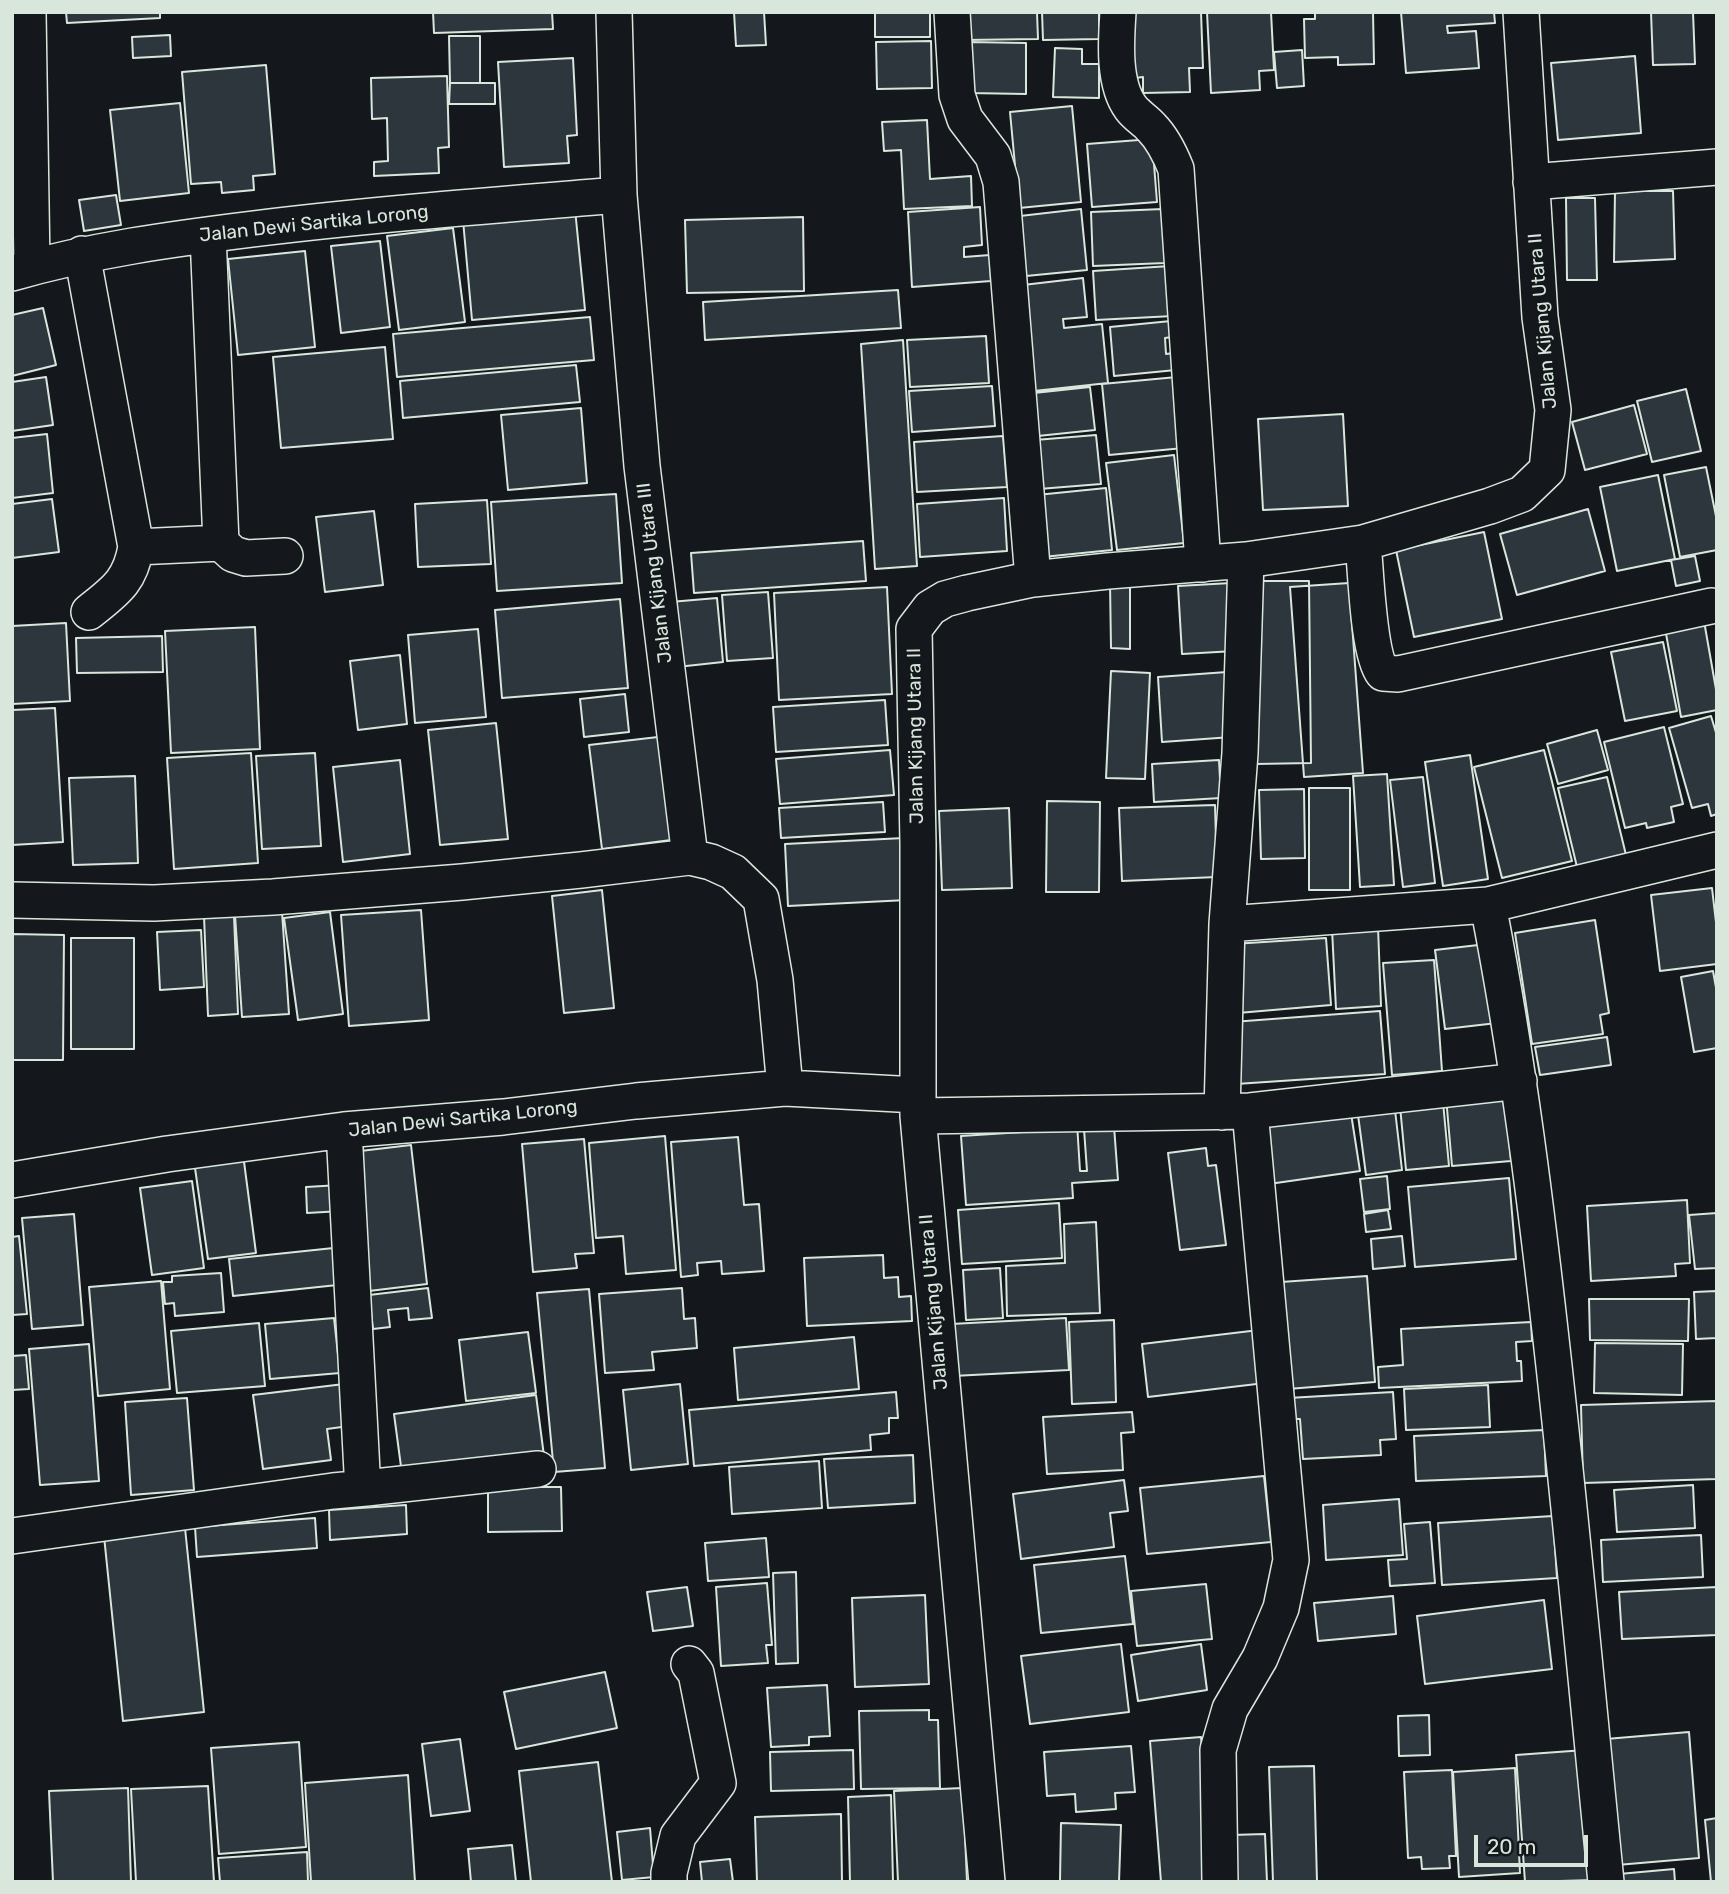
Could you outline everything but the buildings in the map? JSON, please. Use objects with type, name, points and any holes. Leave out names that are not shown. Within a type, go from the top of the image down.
[{"type":"street","points":[[22,270],[28,12]]},
{"type":"street","name":"Jalan Kijang Utara III","points":[[614,12],[619,195],[642,466],[690,857]]},
{"type":"street","points":[[952,12],[957,95],[965,119],[993,156],[1001,182],[1032,579]]},
{"type":"street","points":[[1118,12],[1116,43],[1121,91],[1132,110],[1152,128],[1167,147],[1177,169],[1203,564]]},
{"type":"street","name":"Jalan Kijang Utara II","points":[[986,1882],[917,1105],[918,844],[914,629],[930,608],[945,599],[1032,579],[1246,560],[1363,543],[1522,494],[1547,470],[1553,410],[1540,317],[1521,12]]},
{"type":"street","points":[[1531,182],[1717,167]]},
{"type":"street","name":"Jalan Dewi Sartika Lorong","points":[[22,270],[82,254],[208,235],[377,215],[619,195]]},
{"type":"street","points":[[208,235],[221,543],[233,554],[246,558],[285,556]]},
{"type":"street","points":[[82,254],[136,547],[134,560],[119,588],[89,612]]},
{"type":"street","points":[[136,547],[221,543]]},
{"type":"street","points":[[1363,543],[1376,660],[1384,673],[1398,674],[1711,606]]},
{"type":"street","points":[[1220,1882],[1218,1749],[1230,1709],[1260,1658],[1281,1608],[1291,1560],[1236,1111],[1227,924],[1240,752],[1246,560]]},
{"type":"street","points":[[1227,924],[1488,905],[1717,850]]},
{"type":"street","points":[[12,900],[154,902],[273,897],[475,881],[690,857],[733,872],[761,899],[775,980],[785,1088]]},
{"type":"street","points":[[1488,905],[1519,1081],[1544,1277],[1606,1882]]},
{"type":"street","name":"Jalan Dewi Sartika Lorong","points":[[12,1180],[167,1154],[344,1130],[503,1117],[636,1101],[785,1088],[917,1105],[1236,1111],[1519,1081]]},
{"type":"street","points":[[344,1130],[362,1472],[366,1488]]},
{"type":"street","points":[[12,1536],[366,1488],[538,1469]]},
{"type":"street","points":[[670,1882],[669,1873],[678,1836],[718,1783],[696,1672],[690,1664]]}]
